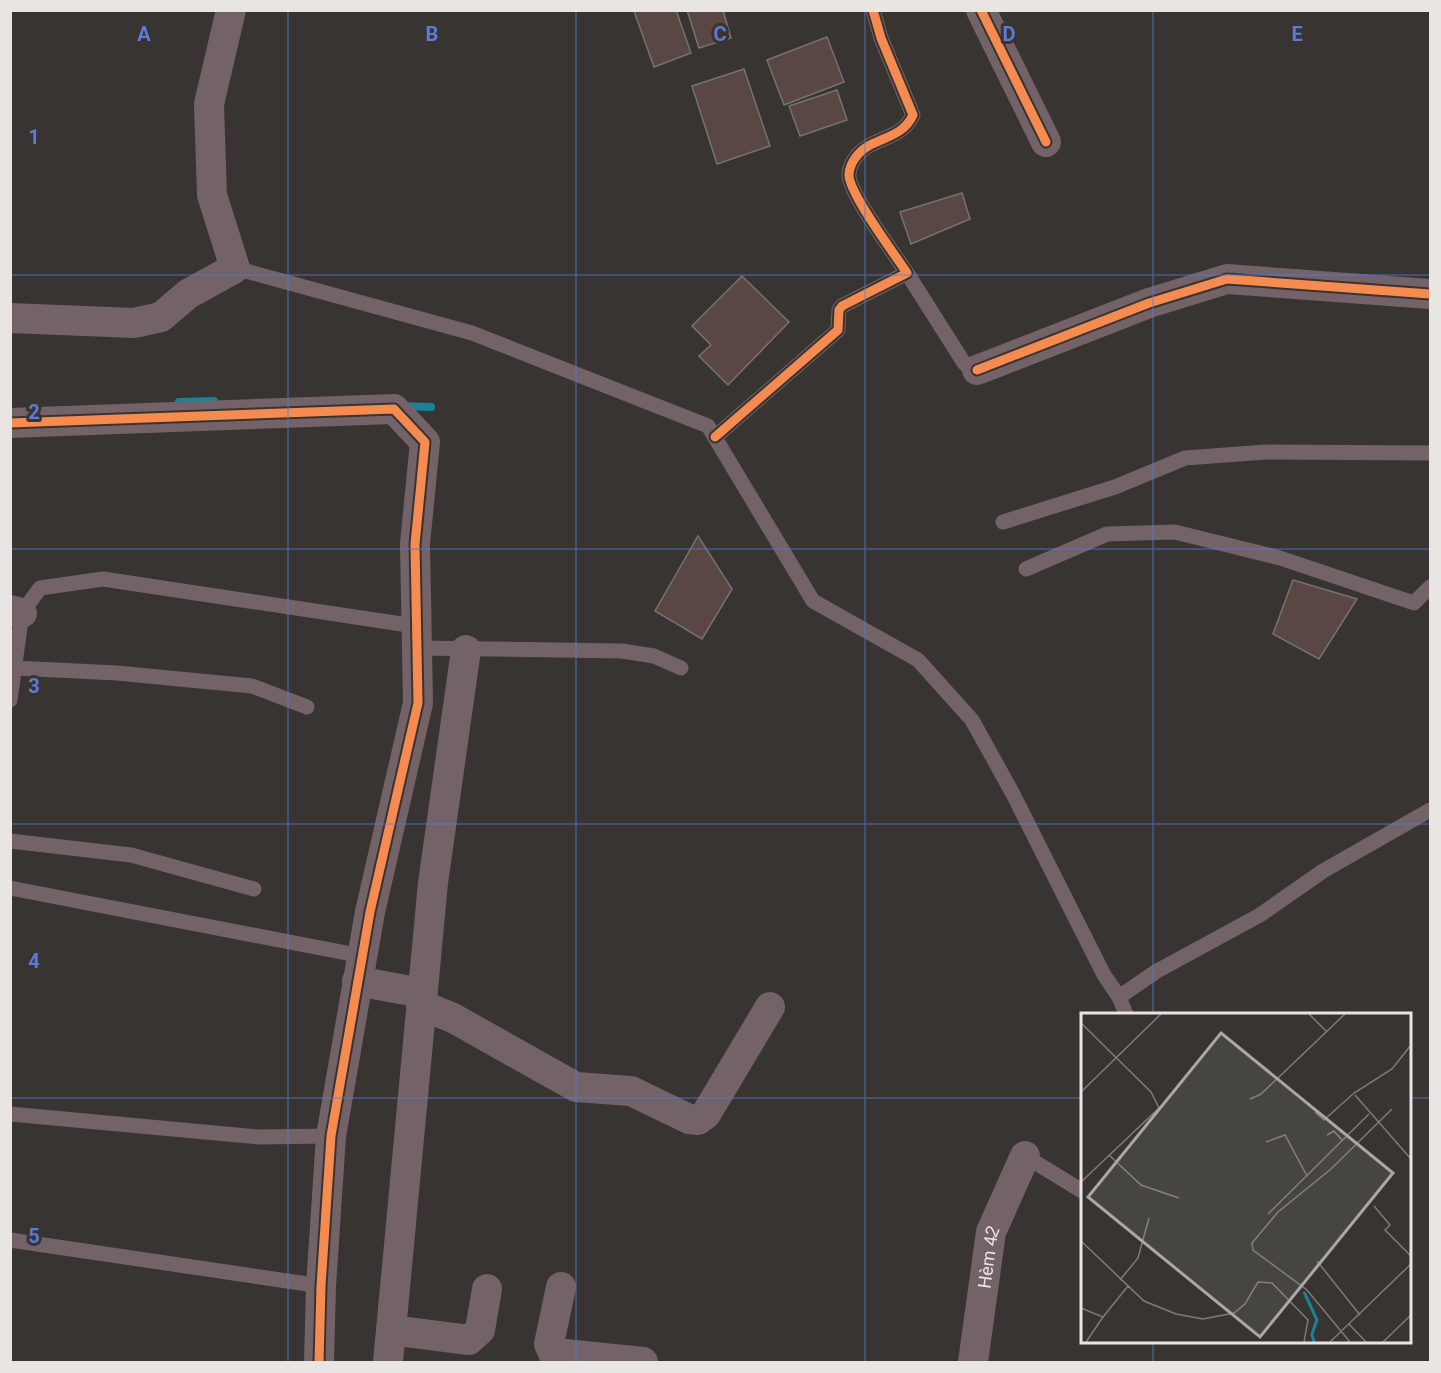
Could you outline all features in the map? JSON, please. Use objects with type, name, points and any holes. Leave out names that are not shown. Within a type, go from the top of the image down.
[{"type":"street","points":[[10,318],[134,323],[161,317],[188,294],[235,268],[212,195],[209,104],[231,10]]},
{"type":"street","points":[[981,10],[1046,142]]},
{"type":"street","points":[[977,370],[1149,303],[1227,279],[1431,294]]},
{"type":"street","points":[[10,423],[117,421],[394,409],[425,442],[415,544],[418,703],[359,968],[331,1136],[321,1286],[319,1362]]},
{"type":"street","points":[[388,1362],[434,871],[466,650]]},
{"type":"street","points":[[359,968],[421,999],[576,1087],[631,1091],[689,1119],[698,1120],[705,1114],[770,1007]]},
{"type":"street","name":"Hèm 42","points":[[973,1362],[991,1232],[1024,1156]]},
{"type":"street","points":[[561,1287],[549,1344],[553,1353],[565,1358],[643,1362]]},
{"type":"street","points":[[391,1330],[469,1340],[480,1330],[487,1290]]},
{"type":"lane","points":[[873,10],[881,38],[913,115],[907,126],[889,138],[868,146],[854,159],[848,176],[855,195],[963,363],[970,369],[977,370]]},
{"type":"lane","points":[[235,268],[472,333],[708,426],[813,601],[918,660],[972,720],[1013,794],[1104,975],[1119,997],[1126,1013]]},
{"type":"lane","points":[[715,437],[838,330],[839,310],[842,306],[907,273]]},
{"type":"lane","points":[[1003,522],[1115,487],[1185,458],[1266,452],[1431,453]]},
{"type":"lane","points":[[1026,569],[1107,534],[1175,532],[1280,558],[1414,603],[1431,587]]},
{"type":"lane","points":[[10,700],[15,668],[16,611],[40,588],[104,579],[416,637],[466,650],[622,651],[654,656],[681,668]]},
{"type":"lane","points":[[15,668],[117,673],[252,686],[307,707]]},
{"type":"lane","points":[[1119,997],[1157,971],[1260,915],[1323,871],[1431,810]]},
{"type":"lane","points":[[10,841],[131,855],[254,889]]},
{"type":"lane","points":[[10,888],[359,968]]},
{"type":"lane","points":[[10,1114],[258,1137],[331,1136]]},
{"type":"lane","points":[[1024,1156],[1081,1190]]},
{"type":"lane","points":[[10,1240],[321,1286]]},
{"type":"building","points":[[676,10],[691,53],[654,67],[634,11]]},
{"type":"building","points":[[687,10],[723,10],[731,38],[699,48]]},
{"type":"building","points":[[827,37],[844,82],[784,105],[767,60]]},
{"type":"building","points":[[744,69],[770,146],[717,164],[692,86]]},
{"type":"building","points":[[837,90],[847,120],[800,136],[789,106]]},
{"type":"building","points":[[962,193],[970,219],[911,244],[900,212]]},
{"type":"building","points":[[742,276],[789,322],[728,385],[699,356],[711,345],[692,326]]},
{"type":"building","points":[[698,536],[732,589],[702,639],[655,611]]},
{"type":"building","points":[[1293,580],[1357,599],[1319,659],[1273,634]]},
{"type":"waterway","points":[[179,402],[214,401]]},
{"type":"waterway","points":[[401,406],[431,407]]},
{"type":"cycle path","points":[[715,437],[838,330],[839,310],[842,306],[907,273],[883,239],[850,182],[849,174],[853,161],[862,150],[900,130],[913,115],[881,38],[873,10]]},
{"type":"cycle path","points":[[981,10],[1046,142]]},
{"type":"cycle path","points":[[977,370],[1149,303],[1227,279],[1430,294]]},
{"type":"cycle path","points":[[10,423],[394,409],[425,442],[415,544],[418,703],[370,912],[331,1136],[321,1286],[319,1362]]}]
